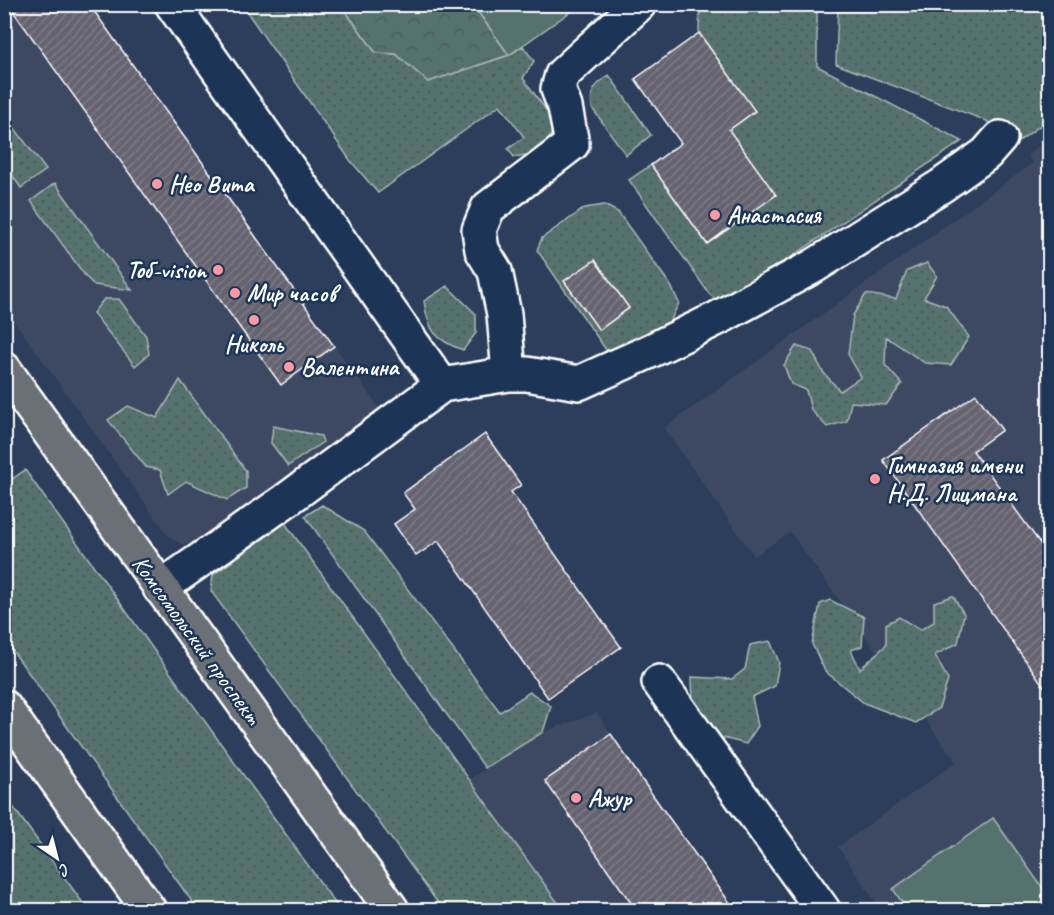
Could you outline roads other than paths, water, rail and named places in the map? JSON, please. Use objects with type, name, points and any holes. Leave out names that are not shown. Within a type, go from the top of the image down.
[{"type":"main road","name":"Комсомольский проспект","points":[[4,369],[392,910]]},
{"type":"main road","points":[[4,707],[149,910]]},
{"type":"lane","points":[[172,4],[442,385]]},
{"type":"lane","points":[[509,374],[504,314],[495,271],[482,250],[479,230],[488,208],[572,144],[566,107],[558,88],[562,75],[639,4]]},
{"type":"lane","points":[[160,588],[285,501],[442,385],[509,374],[526,374],[579,382],[656,348],[814,267],[941,186],[986,154],[1000,138]]},
{"type":"lane","points":[[659,682],[823,910]]},
{"type":"place","name":"Нео Вита","points":[[157,184]]},
{"type":"place","name":"Анастасия","points":[[715,215]]},
{"type":"place","name":"Тоб-vision","points":[[218,270]]},
{"type":"place","name":"Мир часов","points":[[235,293]]},
{"type":"place","name":"Николь","points":[[254,320]]},
{"type":"place","name":"Валентина","points":[[289,367]]},
{"type":"place","name":"Гимназия имени Н.Д. Лицмана","points":[[875,479]]},
{"type":"place","name":"Ажур","points":[[576,798]]}]
